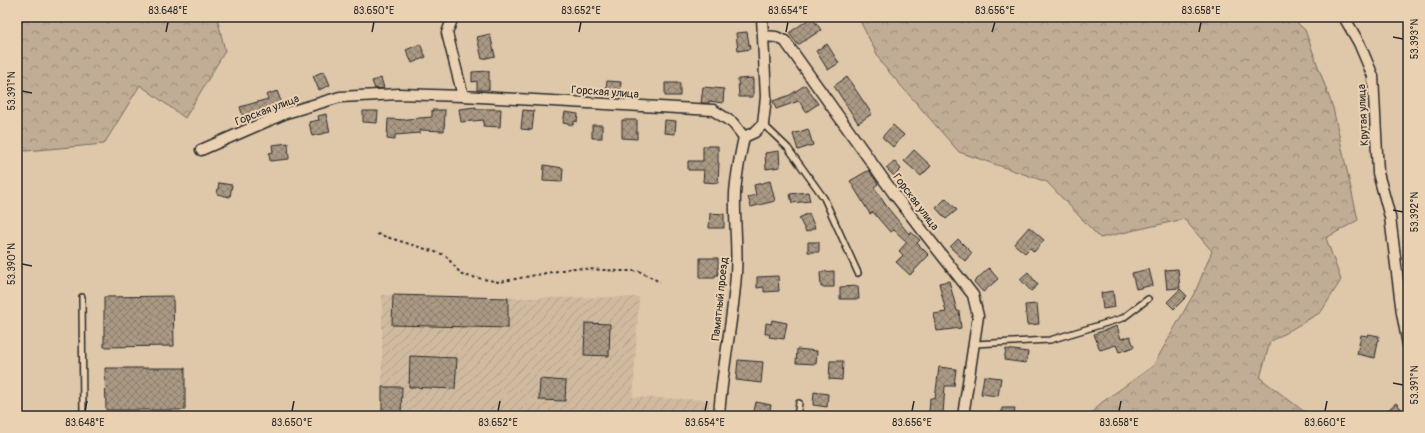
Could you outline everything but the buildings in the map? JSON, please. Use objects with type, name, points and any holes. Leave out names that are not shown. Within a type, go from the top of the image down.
[{"type":"street","points":[[452,17],[446,33],[463,96]]},
{"type":"street","points":[[744,137],[755,132],[763,124],[766,97],[762,17]]},
{"type":"street","name":"Крутая улица","points":[[1344,17],[1359,43],[1373,76],[1378,173],[1390,217],[1402,313],[1408,345]]},
{"type":"street","name":"Горская улица","points":[[764,36],[776,37],[785,41],[894,194],[973,295],[978,316],[962,416]]},
{"type":"street","name":"Горская улица","points":[[201,150],[286,113],[340,97],[399,94],[463,96],[713,110],[733,123],[744,137]]},
{"type":"street","name":"Памятный проезд","points":[[719,416],[721,384],[730,326],[736,272],[735,195],[739,160],[744,137]]},
{"type":"lane","points":[[763,124],[788,148],[824,198],[858,273]]},
{"type":"lane","points":[[82,297],[83,416]]},
{"type":"lane","points":[[974,344],[1050,340],[1123,318],[1148,299]]},
{"type":"lane","points":[[797,416],[800,403]]},
{"type":"path","points":[[377,234],[445,256],[462,275],[499,282],[573,268],[640,271],[660,282]]},
{"type":"shaded area","points":[[382,295],[515,298],[639,297],[633,397],[709,400],[709,416],[382,416]]},
{"type":"green space","points":[[17,17],[217,17],[225,51],[185,118],[140,85],[104,144],[26,151],[17,148]]},
{"type":"green space","points":[[858,17],[1291,17],[1305,30],[1333,108],[1358,220],[1326,238],[1341,280],[1321,312],[1270,342],[1260,378],[1310,416],[1090,416],[1101,403],[1153,366],[1196,290],[1212,251],[1184,219],[1100,238],[1047,182],[959,152],[882,64]]}]
